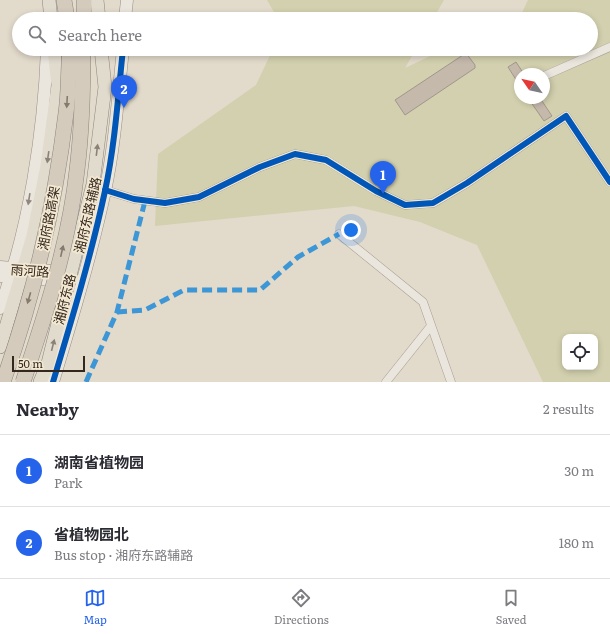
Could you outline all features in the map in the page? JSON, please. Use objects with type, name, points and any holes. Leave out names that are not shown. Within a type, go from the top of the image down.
[{"type":"highway","points":[[64,0],[66,12]]},
{"type":"highway","points":[[70,0],[70,12]]},
{"type":"highway","points":[[84,0],[84,12]]},
{"type":"highway","name":"湘府路高架","points":[[3,382],[16,347],[46,240],[66,112],[70,56]]},
{"type":"highway","name":"湘府路高架","points":[[23,382],[56,280],[67,231],[78,171],[84,56]]},
{"type":"main road","points":[[48,0],[48,12]]},
{"type":"main road","points":[[48,0],[50,12]]},
{"type":"main road","points":[[97,0],[98,12]]},
{"type":"main road","points":[[126,12],[127,0]]},
{"type":"main road","points":[[0,347],[37,149],[46,83],[47,56]]},
{"type":"main road","points":[[0,308],[14,273],[33,236],[47,166],[58,85],[55,56]]},
{"type":"main road","name":"湘府东路","points":[[40,382],[48,363],[93,184],[105,87],[102,56]]},
{"type":"main road","name":"湘府东路辅路","points":[[53,382],[84,278],[105,190],[116,114],[121,56]]},
{"type":"main road","points":[[0,267],[12,259],[19,248]]},
{"type":"main road","name":"雨河路","points":[[0,267],[14,273],[84,278]]},
{"type":"street","points":[[598,52],[610,47]]},
{"type":"street","points":[[550,73],[590,56]]},
{"type":"street","points":[[105,190],[134,199],[165,203],[199,197],[260,167],[295,154],[326,160],[376,191],[405,205],[434,203],[467,183],[566,116],[610,182]]},
{"type":"street","points":[[339,234],[423,302],[430,327],[451,382]]},
{"type":"street","points":[[386,382],[430,327]]},
{"type":"shaded area","points":[[267,0],[444,0],[437,12],[274,12]]},
{"type":"shaded area","points":[[528,0],[610,0],[610,382],[543,382],[477,245],[420,222],[354,206],[155,226],[158,154],[256,85],[270,56],[412,56],[405,68],[430,56],[598,56],[598,12],[522,12]]},
{"type":"building","points":[[461,56],[468,56],[475,65],[475,68],[405,115],[395,100]]},
{"type":"building","points":[[516,62],[520,68],[514,68],[514,76],[508,67]]},
{"type":"building","points":[[532,104],[544,104],[552,116],[544,121]]},
{"type":"marked path","points":[[86,382],[117,312],[145,201]]},
{"type":"marked path","points":[[117,312],[145,310],[184,290],[260,290],[298,257],[339,234]]},
{"type":"cycle path","points":[[53,382],[100,215],[114,138],[122,56]]},
{"type":"cycle path","points":[[105,190],[134,199],[165,203],[199,197],[260,167],[295,154],[326,160],[376,191],[405,205],[433,203],[467,183],[566,116],[610,182]]},
{"type":"place","name":"省植物园北","points":[[124,108]]},
{"type":"place","name":"湖南省植物园","points":[[383,194]]}]
